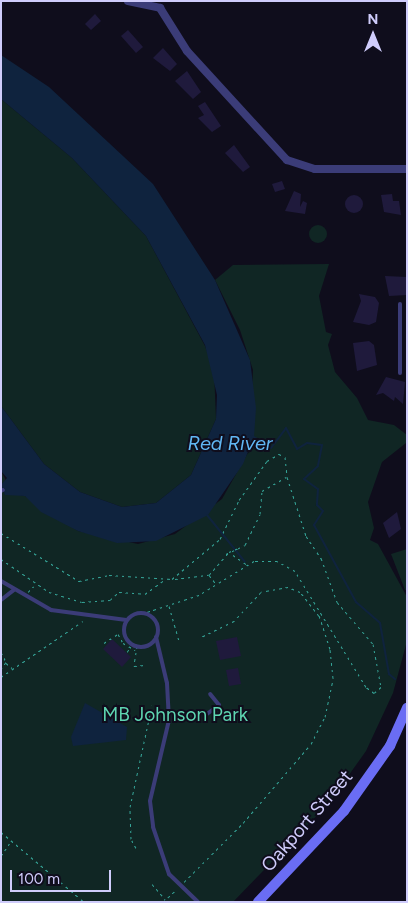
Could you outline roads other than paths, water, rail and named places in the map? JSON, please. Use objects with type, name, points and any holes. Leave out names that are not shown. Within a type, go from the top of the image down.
[{"type":"street","points":[[128,1],[162,4],[187,51],[287,160],[315,169],[407,170]]},
{"type":"street","name":"Oakport Street","points":[[258,902],[344,811],[390,746],[407,708]]},
{"type":"lane","points":[[400,304],[400,373]]},
{"type":"lane","points":[[400,334],[407,335]]},
{"type":"lane","points":[[1,581],[14,590],[56,611],[126,620],[144,613],[153,618],[167,683],[169,720],[150,801],[153,827],[169,874],[198,902]]},
{"type":"lane","points":[[1,600],[14,590]]},
{"type":"lane","points":[[126,620],[126,637],[136,648],[150,645],[156,637]]},
{"type":"lane","points":[[207,714],[219,705],[210,694]]},
{"type":"water","name":"Red River","points":[[1,55],[49,87],[153,184],[215,280],[250,360],[256,408],[254,437],[243,464],[208,515],[156,541],[117,543],[78,531],[41,512],[25,496],[5,495],[1,485],[7,478],[1,471],[1,406],[44,464],[80,492],[122,507],[156,503],[191,475],[216,419],[217,395],[205,345],[146,236],[72,158],[1,99]]},
{"type":"water","points":[[85,703],[127,727],[126,740],[73,746],[71,737]]},
{"type":"waterway","points":[[252,436],[271,448],[286,428],[297,449],[307,443],[322,445],[318,466],[304,479],[318,489],[317,505],[323,511],[314,525],[356,602],[380,623],[389,674],[395,679]]},
{"type":"waterway","points":[[207,515],[245,562]]},
{"type":"park label","name":"MB Johnson Park","points":[[175,715]]}]
